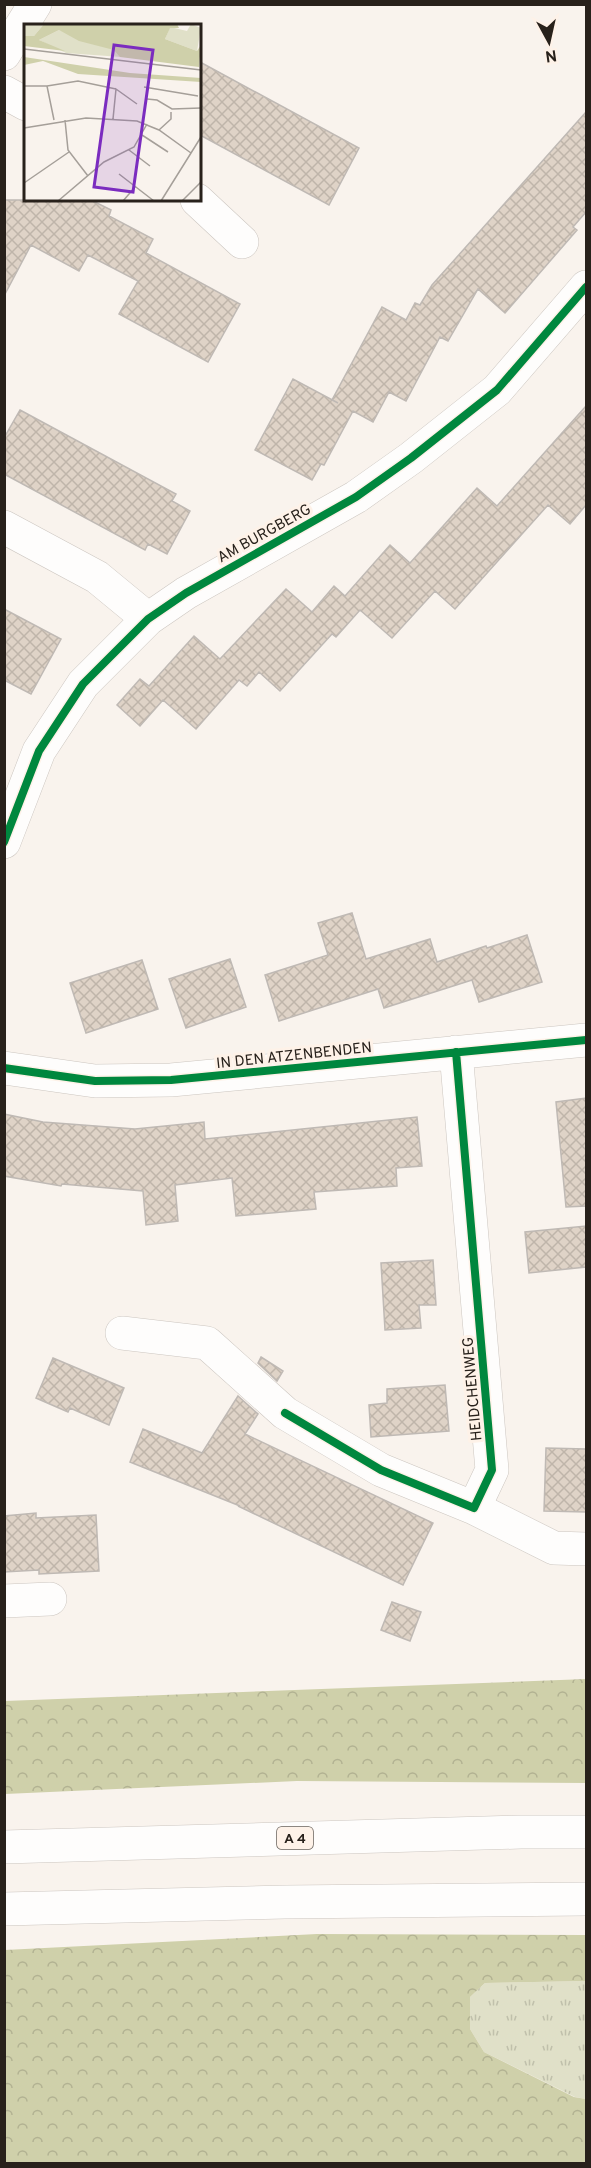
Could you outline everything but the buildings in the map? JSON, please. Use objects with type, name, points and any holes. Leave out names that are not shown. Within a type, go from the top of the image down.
[{"type":"main road","points":[[4,54],[35,4]]},
{"type":"main road","points":[[4,92],[24,103]]},
{"type":"main road","points":[[198,201],[242,242]]},
{"type":"main road","name":"AM BURGBERG","points":[[4,842],[39,752],[83,684],[148,620],[186,593],[356,497],[411,458],[497,390],[586,287]]},
{"type":"main road","points":[[4,527],[97,577],[148,620]]},
{"type":"main road","name":"IN DEN ATZENBENDEN","points":[[4,1068],[94,1081],[171,1080],[586,1040]]},
{"type":"main road","name":"HEIDCHENWEG","points":[[456,1052],[492,1470],[474,1508]]},
{"type":"main road","points":[[122,1333],[207,1342],[285,1413],[381,1470],[474,1508],[554,1548],[586,1549]]},
{"type":"main road","points":[[4,1601],[50,1599]]},
{"type":"main road","name":"A 4","points":[[4,1847],[509,1832],[586,1832]]},
{"type":"main road","points":[[4,1909],[285,1902],[586,1899]]},
{"type":"green space","points":[[586,1679],[586,1783],[297,1781],[5,1794],[5,1701]]},
{"type":"green space","points":[[317,1934],[586,1935],[586,1981],[485,1983],[470,1997],[470,2029],[484,2052],[574,2097],[586,2099],[586,2163],[5,2163],[5,1950]]},
{"type":"green space","points":[[586,1981],[586,2099],[575,2097],[484,2052],[470,2029],[470,1997],[485,1983]]},
{"type":"cycle path","points":[[4,842],[39,751],[83,684],[148,619],[186,593],[356,497],[411,458],[497,390],[586,287]]},
{"type":"cycle path","points":[[4,1068],[95,1081],[171,1080],[586,1040]]},
{"type":"cycle path","points":[[285,1413],[381,1470],[474,1508],[492,1470],[456,1052]]}]
